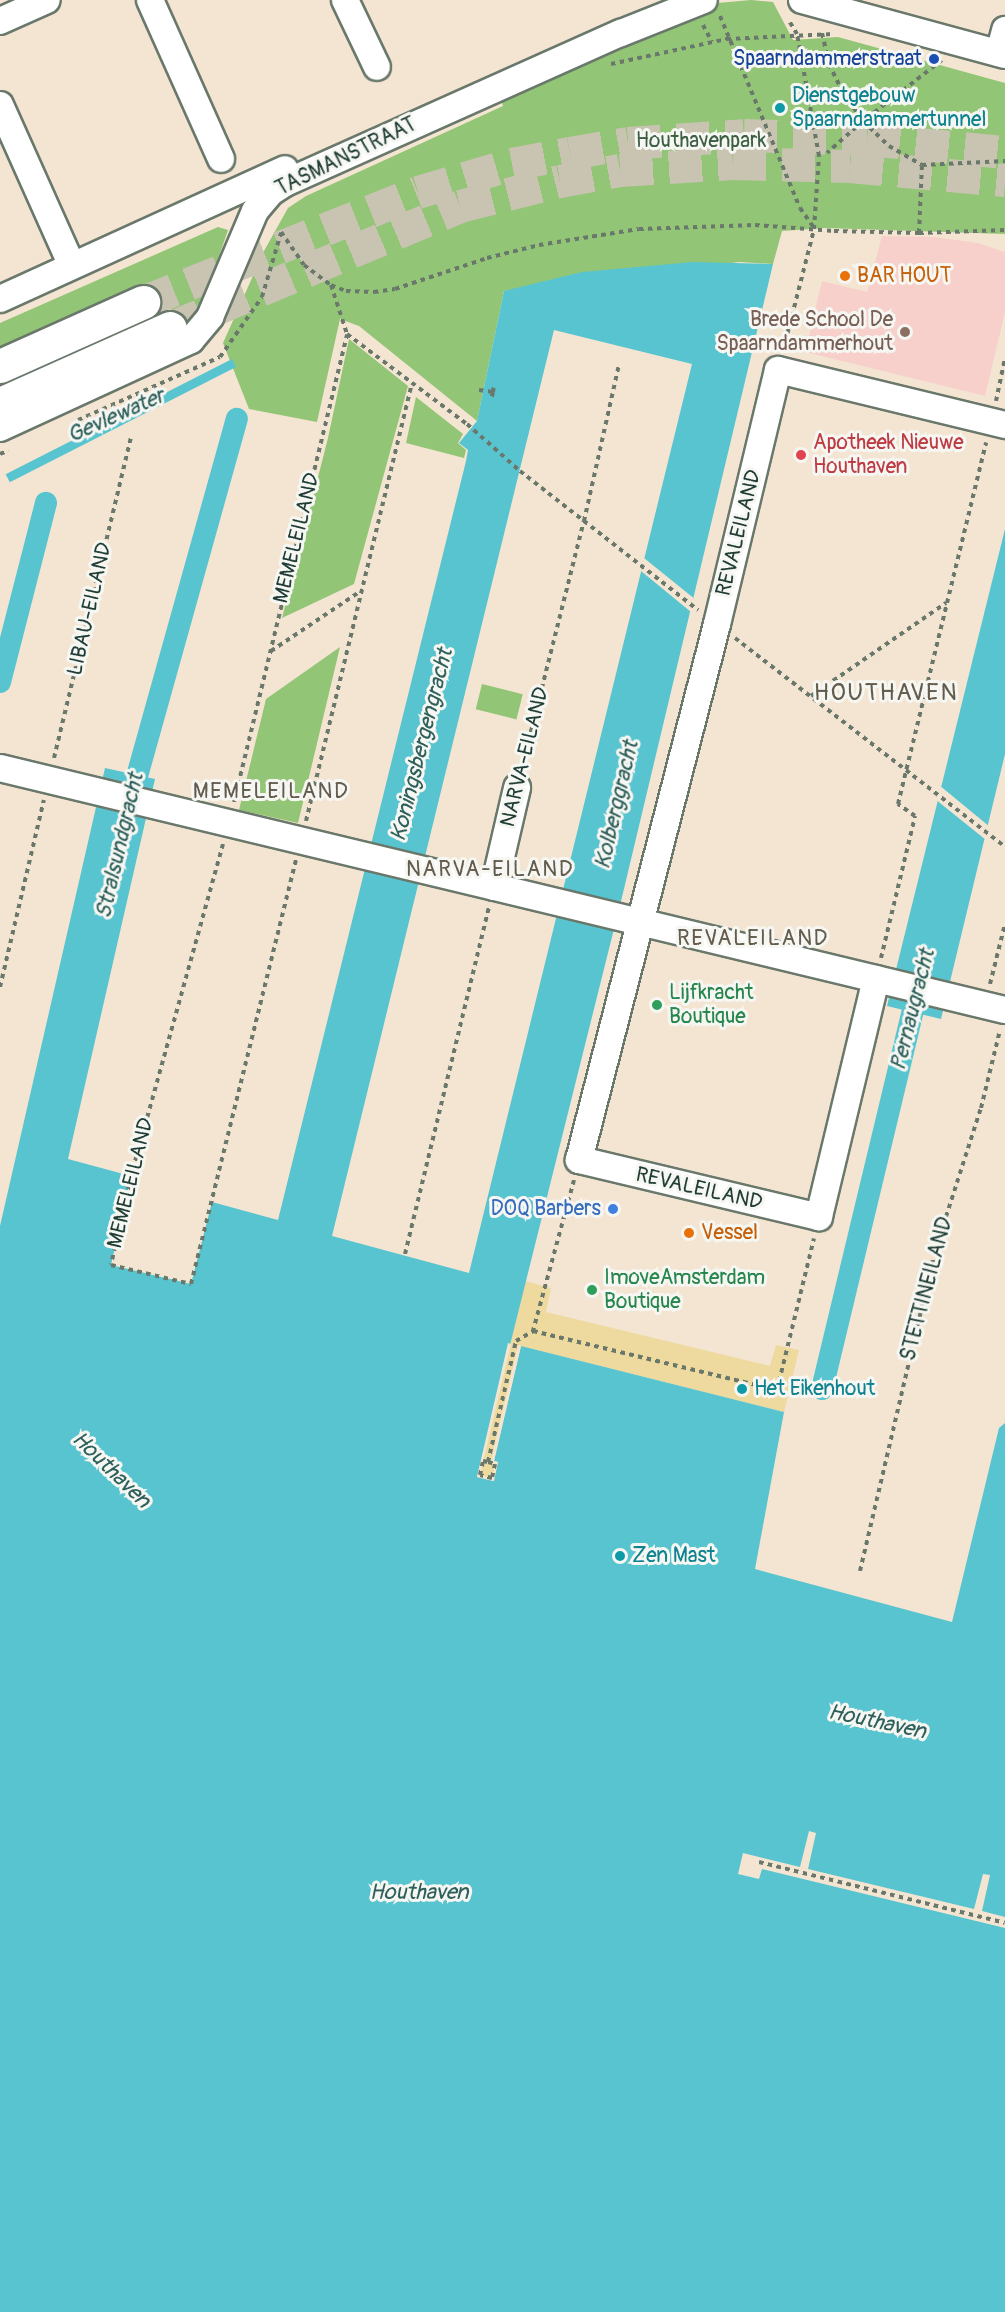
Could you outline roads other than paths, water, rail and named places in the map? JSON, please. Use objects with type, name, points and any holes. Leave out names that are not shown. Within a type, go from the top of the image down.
[{"type":"highway","points":[[0,366],[143,302]]},
{"type":"highway","points":[[0,404],[170,328]]},
{"type":"street","points":[[0,21],[47,0]]},
{"type":"street","points":[[150,0],[221,159]]},
{"type":"street","points":[[345,0],[376,67]]},
{"type":"street","name":"TASMANSTRAAT","points":[[0,299],[399,116],[663,0]]},
{"type":"street","points":[[870,0],[1003,43]]},
{"type":"street","points":[[807,1],[1003,43]]},
{"type":"street","name":"TASMANSTRAAT","points":[[0,428],[191,340],[210,317],[255,211],[271,192],[285,183],[621,33],[711,4]]},
{"type":"street","points":[[0,105],[72,266]]},
{"type":"street","name":"REVALEILAND","points":[[878,979],[819,1217],[579,1161],[631,920],[717,624],[778,370],[998,424]]},
{"type":"street","points":[[4,769],[998,1008]]},
{"type":"street","name":"NARVA-EILAND","points":[[494,887],[517,788]]},
{"type":"water","name":"Houthaven","points":[[693,262],[773,264],[623,893],[477,1477],[493,1481],[498,1462],[494,1461],[521,1346],[784,1412],[755,1569],[952,1622],[999,1428],[1005,1423],[1005,2312],[0,2312],[0,1226],[105,768],[155,779],[68,1159],[131,1176],[111,1265],[191,1284],[212,1202],[278,1220],[466,461],[468,450],[459,443],[477,421],[504,291],[582,272]],"holes":[[[554,330],[692,364],[469,1273],[332,1236]]]},
{"type":"water","points":[[232,359],[236,367],[10,482],[6,474]]},
{"type":"water","points":[[1005,529],[1005,754],[941,1019],[887,1006]]},
{"type":"waterway","name":"Stralsundgracht","points":[[129,805],[237,419]]},
{"type":"waterway","points":[[0,682],[46,503]]},
{"type":"waterway","name":"Pernaugracht","points":[[822,1389],[920,982]]},
{"type":"tunnel","points":[[143,302],[418,192],[512,164],[570,153],[628,143],[744,135],[867,139],[1005,152]]},
{"type":"tunnel","points":[[170,328],[460,206],[560,181],[620,170],[733,163],[850,166],[1005,180]]},
{"type":"place","name":"Spaarndammerstraat","points":[[934,59]]},
{"type":"place","name":"Dienstgebouw Spaarndammertunnel","points":[[780,108]]},
{"type":"place","name":"BAR HOUT","points":[[845,276]]},
{"type":"place","name":"Brede School De Spaarndammerhout","points":[[905,332]]},
{"type":"place","name":"Apotheek Nieuwe Houthaven","points":[[801,455]]},
{"type":"place","name":"Lijfkracht Boutique","points":[[657,1005]]},
{"type":"place","name":"DOQ Barbers","points":[[613,1209]]},
{"type":"place","name":"Vessel","points":[[689,1233]]},
{"type":"place","name":"ImoveAmsterdam Boutique","points":[[592,1290]]},
{"type":"place","name":"Het Eikenhout","points":[[742,1389]]},
{"type":"place","name":"Zen Mast","points":[[620,1556]]},
{"type":"district","name":"HOUTHAVEN","points":[[886,693]]},
{"type":"district","name":"MEMELEILAND","points":[[271,792]]},
{"type":"district","name":"NARVA-EILAND","points":[[490,870]]},
{"type":"district","name":"REVALEILAND","points":[[753,939]]},
{"type":"park label","name":"Houthavenpark","points":[[701,141]]},
{"type":"water label","name":"Gevlewater","points":[[116,416]]},
{"type":"water label","name":"Koningsbergengracht","points":[[422,745]]},
{"type":"water label","name":"Kolberggracht","points":[[617,805]]}]
